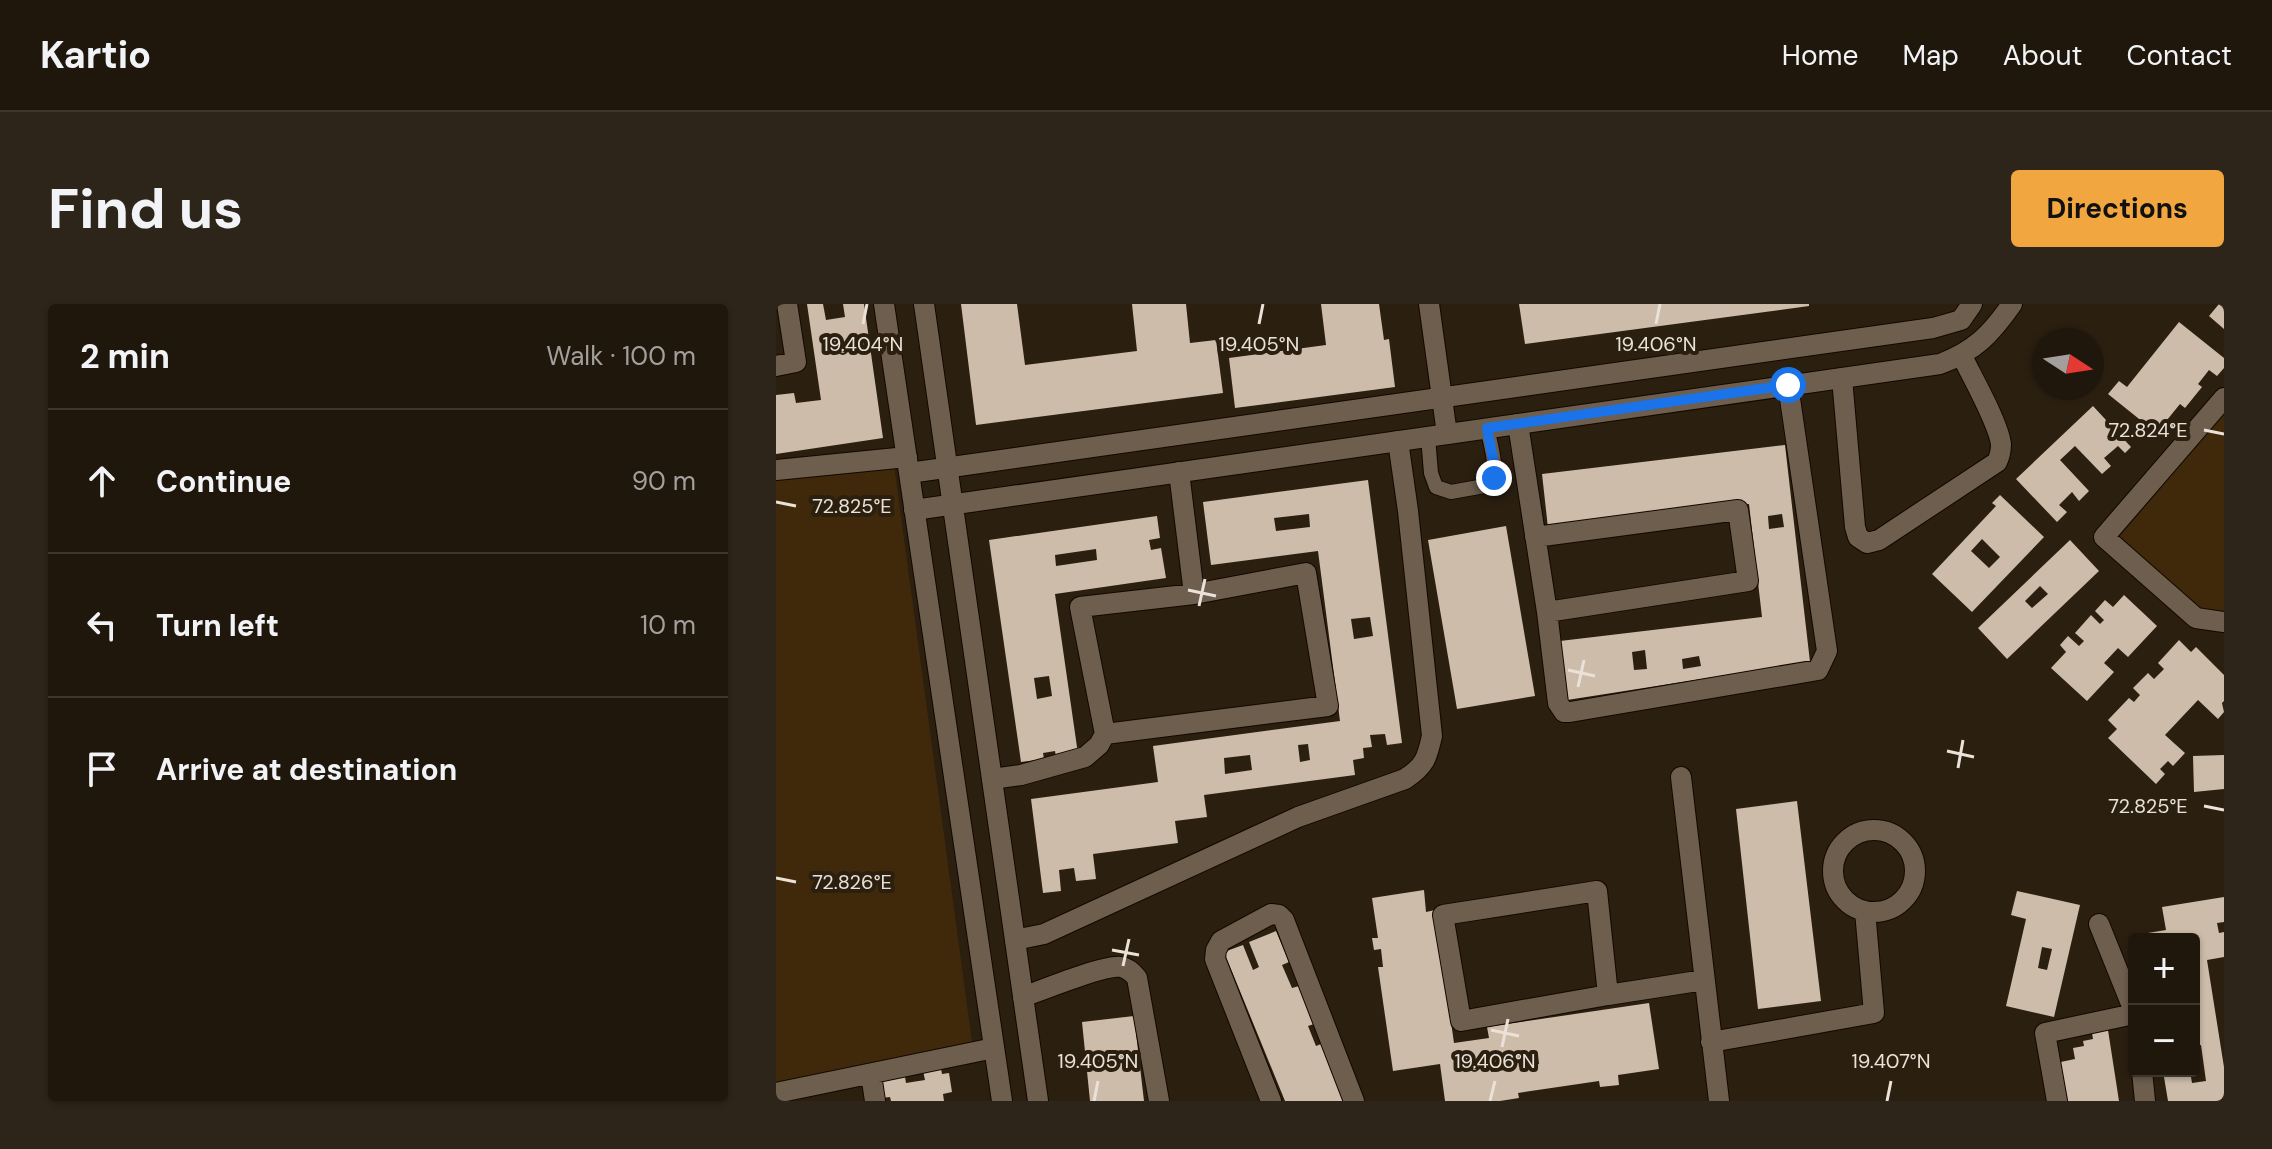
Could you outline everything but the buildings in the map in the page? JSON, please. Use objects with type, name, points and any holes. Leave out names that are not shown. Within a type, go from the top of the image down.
[{"type":"street","points":[[776,366],[796,362],[787,304]]},
{"type":"street","points":[[884,304],[1002,1101]]},
{"type":"street","points":[[924,304],[1038,1101]]},
{"type":"street","points":[[1429,304],[1441,397],[1437,435]]},
{"type":"street","points":[[914,510],[1940,364],[1970,350],[1996,327],[2012,304]]},
{"type":"street","points":[[776,470],[908,465],[947,467],[1933,328],[1966,312],[1970,350],[2001,445],[1997,462],[1879,540],[1867,543],[1858,537],[1855,527],[1842,378]]},
{"type":"street","points":[[1518,424],[1558,703],[1564,712],[1818,670],[1827,651],[1788,385]]},
{"type":"street","points":[[2224,398],[2104,537],[2196,618],[2224,622]]},
{"type":"street","points":[[1015,940],[1044,934],[1298,817],[1405,779],[1421,769],[1432,736],[1398,441]]},
{"type":"street","points":[[1179,472],[1194,594]]},
{"type":"street","points":[[1535,537],[1738,510],[1748,581],[1547,612]]},
{"type":"street","points":[[992,779],[1021,775],[1085,757],[1099,745],[1105,734],[1080,607],[1194,594],[1306,573],[1328,706],[1105,734]]},
{"type":"street","points":[[1681,777],[1719,1101]]},
{"type":"street","points":[[1865,830],[1880,830],[1894,834],[1912,854],[1914,879],[1901,902],[1890,909],[1865,911],[1853,907],[1842,898],[1832,871],[1841,844],[1865,830]]},
{"type":"street","points":[[1608,995],[1597,891],[1443,915],[1461,1021],[1704,980]]},
{"type":"street","points":[[1711,1042],[1874,1013],[1865,911]]},
{"type":"street","points":[[1271,1101],[1215,959],[1221,941],[1271,914],[1279,915],[1284,920],[1354,1101]]},
{"type":"street","points":[[2099,924],[2131,1005]]},
{"type":"street","points":[[1023,997],[1119,966],[1130,970],[1137,978],[1159,1101]]},
{"type":"street","points":[[2057,1101],[2045,1033],[2128,1014]]},
{"type":"street","points":[[776,1093],[994,1048]]},
{"type":"street","points":[[871,1074],[875,1101]]},
{"type":"street","points":[[2143,1077],[2145,1101]]},
{"type":"lane","points":[[1437,435],[1431,473],[1436,487],[1451,492],[1473,489],[1490,485],[1494,478],[1487,428]]},
{"type":"shaded area","points":[[2224,414],[2224,611],[2199,608],[2119,537]]},
{"type":"shaded area","points":[[892,450],[972,1042],[796,1099],[776,1100],[776,470]]},
{"type":"route","points":[[1494,478],[1487,428],[1788,385]]}]
